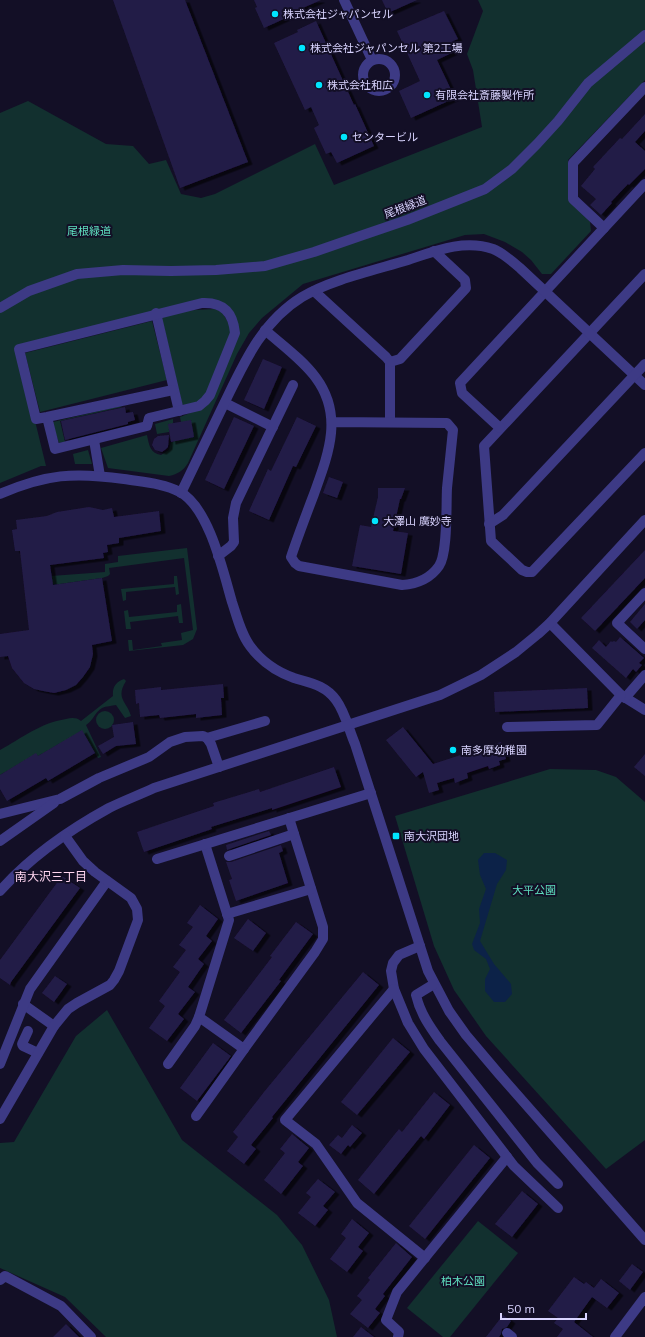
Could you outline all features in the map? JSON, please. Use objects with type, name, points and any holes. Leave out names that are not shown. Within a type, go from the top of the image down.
[{"type":"street","points":[[344,0],[372,60]]},
{"type":"street","name":"尾根緑道","points":[[0,308],[28,291],[77,274],[123,270],[216,270],[265,266],[363,236],[485,189],[512,169],[537,144],[558,121],[588,83],[645,35]]},
{"type":"street","points":[[604,228],[573,199],[573,163],[645,87]]},
{"type":"street","points":[[500,428],[462,393],[460,383],[645,184]]},
{"type":"street","points":[[181,492],[248,355],[265,330],[290,306],[302,297],[314,291],[345,279],[454,246],[474,245],[493,249],[506,257],[520,268],[645,385]]},
{"type":"street","points":[[390,362],[400,359],[466,288],[466,280],[434,251]]},
{"type":"street","points":[[645,274],[484,446],[491,541],[522,570],[532,572],[645,453]]},
{"type":"street","points":[[314,291],[390,362],[390,421]]},
{"type":"street","points":[[47,417],[55,449],[147,426],[149,418],[199,406],[205,402],[210,395],[236,333],[232,316],[220,305],[212,302],[202,302],[19,349],[36,419],[173,390]]},
{"type":"street","points":[[156,313],[179,411]]},
{"type":"street","points":[[265,330],[306,366],[317,379],[326,397],[332,422],[331,441],[326,460],[291,557],[292,560],[299,566],[402,585],[422,581],[430,576],[439,566],[444,555],[447,487],[453,430],[447,423],[390,421],[332,422]]},
{"type":"street","points":[[489,524],[503,516],[645,364]]},
{"type":"street","points":[[218,556],[234,542],[233,518],[236,503],[293,385]]},
{"type":"street","points":[[225,403],[273,427]]},
{"type":"street","points":[[94,440],[100,476]]},
{"type":"street","points":[[0,494],[29,483],[48,478],[79,475],[100,476],[162,485],[181,492],[194,505],[201,514],[218,556],[243,634],[251,647],[259,656],[276,670],[321,687],[330,693],[341,707],[371,793],[420,946],[434,984],[449,1011],[466,1035],[645,1240]]},
{"type":"street","points":[[0,891],[26,865],[51,845],[122,802],[154,788],[440,695],[481,675],[516,652],[550,623],[645,520]]},
{"type":"street","points":[[645,593],[617,623],[645,649]]},
{"type":"street","points":[[550,623],[623,697],[645,710]]},
{"type":"street","points":[[508,728],[597,724],[645,675]]},
{"type":"street","points":[[0,841],[60,799],[99,778],[148,757],[170,742],[194,736],[202,736],[207,738],[265,721]]},
{"type":"street","points":[[207,738],[219,767]]},
{"type":"street","points":[[157,859],[371,793]]},
{"type":"street","points":[[0,814],[60,799]]},
{"type":"street","points":[[196,1116],[323,939],[323,927],[289,818]]},
{"type":"street","points":[[210,861],[294,834]]},
{"type":"street","points":[[1,1115],[54,1026],[68,1010],[77,1003],[110,985],[114,980],[119,971],[138,920],[137,909],[131,898],[83,861],[65,836]]},
{"type":"street","points":[[168,1064],[199,1018],[229,920],[205,844]]},
{"type":"street","points":[[0,1064],[30,989],[107,881]]},
{"type":"street","points":[[227,914],[312,889]]},
{"type":"street","points":[[420,946],[399,955],[393,963],[391,970],[394,990],[413,1033],[428,1055],[514,1166],[558,1208]]},
{"type":"street","points":[[434,984],[416,995],[421,1012],[426,1022],[537,1163],[558,1184]]},
{"type":"street","points":[[394,990],[285,1120],[316,1144],[348,1193],[356,1202],[425,1258]]},
{"type":"street","points":[[23,1004],[54,1026]]},
{"type":"street","points":[[199,1018],[244,1049]]},
{"type":"street","points":[[28,1031],[22,1044],[23,1046],[38,1053]]},
{"type":"street","points":[[398,1337],[399,1332],[386,1320],[397,1292],[507,1157]]},
{"type":"street","points":[[0,1280],[5,1276],[61,1306],[91,1337]]},
{"type":"street","points":[[615,1337],[644,1302]]},
{"type":"green space","name":"尾根緑道","points":[[478,0],[645,0],[645,80],[568,160],[569,198],[590,222],[591,231],[551,274],[542,274],[531,260],[522,252],[505,242],[484,234],[465,235],[303,284],[262,318],[249,333],[237,354],[188,463],[180,472],[169,476],[108,468],[101,448],[147,435],[149,445],[152,450],[161,455],[169,450],[171,442],[193,437],[194,435],[181,422],[180,417],[205,407],[238,324],[216,302],[17,347],[46,466],[41,466],[0,483],[0,113],[28,101],[106,144],[133,146],[149,164],[166,160],[181,194],[201,198],[215,194],[315,144],[334,185],[482,127],[473,70],[467,54],[483,11]]},
{"type":"green space","points":[[215,309],[222,312],[232,329],[204,400],[185,407],[182,404],[162,319],[163,315],[176,311]]},
{"type":"green space","points":[[152,321],[167,380],[40,412],[25,353]]},
{"type":"green space","points":[[120,406],[122,407],[60,421],[65,442],[59,443],[52,423],[53,422]]},
{"type":"green space","points":[[173,419],[169,432],[157,434],[155,424]]},
{"type":"green space","points":[[88,450],[92,464],[75,464],[73,454]]},
{"type":"green space","points":[[187,548],[197,629],[193,639],[183,645],[129,651],[128,640],[132,640],[133,650],[162,646],[161,643],[182,640],[181,633],[193,630],[184,558],[109,568],[110,574],[102,578],[53,585],[51,576],[105,572],[105,564],[118,562],[118,556]]},
{"type":"green space","points":[[174,576],[177,576],[179,594],[176,595],[175,587],[126,592],[126,600],[123,601],[121,589],[174,584]]},
{"type":"green space","points":[[181,604],[183,623],[179,623],[178,616],[130,622],[131,629],[126,629],[124,611],[128,610],[129,617],[177,612],[177,605]]},
{"type":"green space","points":[[124,679],[126,681],[123,687],[122,696],[131,716],[125,718],[116,705],[107,706],[102,708],[86,725],[101,757],[98,758],[82,731],[38,756],[36,754],[0,775],[0,750],[39,727],[72,718],[81,721],[113,696],[115,685]]},
{"type":"green space","points":[[105,711],[111,714],[114,720],[111,726],[105,729],[99,726],[96,720],[99,714]]},
{"type":"green space","name":"大平公園","points":[[550,769],[596,770],[616,777],[645,802],[645,1140],[606,1169],[486,1036],[454,990],[434,946],[395,816]]},
{"type":"green space","points":[[107,1010],[182,1140],[277,1215],[302,1245],[329,1300],[337,1337],[106,1337],[65,1297],[0,1268],[0,1143],[14,1142],[76,1036]]},
{"type":"green space","name":"柏木公園","points":[[478,1221],[518,1253],[450,1337],[443,1337],[407,1308]]},
{"type":"water","points":[[484,853],[495,853],[507,860],[506,870],[497,884],[480,941],[494,964],[511,984],[512,994],[505,1002],[494,1002],[485,991],[485,979],[490,969],[486,959],[474,950],[472,944],[480,923],[479,909],[486,889],[480,875],[478,860]]},
{"type":"building","points":[[113,0],[185,0],[248,162],[180,188]]},
{"type":"building","name":"株式会社ジャパンセル","points":[[254,0],[321,0],[264,28],[255,8],[257,7]]},
{"type":"building","points":[[382,0],[417,0],[388,13]]},
{"type":"building","points":[[444,11],[458,39],[453,41],[458,50],[437,60],[455,98],[411,118],[399,91],[420,81],[397,31]]},
{"type":"building","points":[[316,21],[374,146],[337,163],[331,152],[326,154],[314,128],[319,125],[311,107],[305,110],[274,43],[298,32],[297,30]]},
{"type":"building","points":[[645,114],[645,131],[635,142],[645,151],[645,169],[629,185],[628,184],[601,215],[590,205],[596,199],[581,186],[595,169],[593,167]]},
{"type":"building","points":[[263,359],[282,367],[264,409],[244,400]]},
{"type":"building","points":[[125,407],[126,413],[133,412],[135,420],[128,422],[128,424],[65,440],[61,421]]},
{"type":"building","points":[[234,417],[254,426],[224,489],[205,480]]},
{"type":"building","points":[[297,417],[316,426],[296,467],[293,466],[269,520],[249,511],[268,469],[271,471]]},
{"type":"building","points":[[191,420],[194,437],[171,442],[168,424]]},
{"type":"building","points":[[169,435],[168,447],[162,452],[155,450],[152,445],[154,439],[158,436]]},
{"type":"building","points":[[329,477],[343,482],[337,498],[323,493]]},
{"type":"building","points":[[378,488],[405,488],[400,499],[393,531],[408,533],[401,574],[352,566],[360,525],[371,527],[378,497]]},
{"type":"building","points":[[89,507],[103,510],[112,508],[114,517],[159,511],[161,531],[119,538],[119,543],[107,545],[108,552],[103,553],[104,558],[50,565],[53,585],[102,578],[112,641],[92,645],[93,654],[90,667],[76,685],[66,690],[54,693],[34,689],[24,683],[12,668],[8,656],[0,657],[0,634],[29,630],[20,551],[15,551],[12,530],[17,529],[16,520],[47,516],[57,512]]},
{"type":"building","points":[[645,550],[645,578],[595,631],[581,618]]},
{"type":"building","points":[[645,604],[645,620],[637,629],[630,622]]},
{"type":"building","points":[[620,637],[644,658],[639,663],[642,665],[636,672],[633,669],[626,678],[592,648],[599,640],[606,647],[611,641],[616,642]]},
{"type":"building","points":[[223,684],[224,698],[221,698],[222,715],[196,718],[196,714],[160,718],[159,715],[140,717],[139,703],[136,704],[135,690],[161,687],[161,690]]},
{"type":"building","points":[[587,688],[588,708],[495,712],[494,692]]},
{"type":"building","points":[[133,722],[136,744],[116,746],[103,754],[98,746],[114,737],[112,725]]},
{"type":"building","points":[[403,727],[433,764],[501,742],[506,759],[499,761],[500,765],[489,769],[488,766],[467,773],[468,778],[455,783],[454,778],[437,783],[439,790],[429,793],[423,772],[416,777],[386,740]]},
{"type":"building","points":[[82,730],[95,753],[48,781],[46,778],[7,801],[0,789],[0,775],[36,753],[38,756]]},
{"type":"building","points":[[645,754],[645,776],[634,767]]},
{"type":"building","points":[[334,767],[341,787],[272,810],[272,808],[211,827],[212,829],[144,852],[137,832],[214,806],[213,803],[259,789],[260,792]]},
{"type":"building","points":[[269,831],[271,835],[227,850],[226,845]]},
{"type":"building","points":[[281,845],[283,851],[279,853],[288,883],[236,901],[229,880],[232,879],[226,862],[231,862]]},
{"type":"building","points":[[62,876],[80,888],[10,985],[0,978],[0,960]]},
{"type":"building","points":[[200,905],[218,919],[206,936],[212,941],[198,959],[204,964],[188,987],[195,992],[178,1014],[184,1019],[167,1041],[149,1028],[165,1006],[159,1001],[180,972],[173,967],[186,950],[179,945],[193,927],[187,923]]},
{"type":"building","points":[[248,919],[266,933],[253,951],[234,938]]},
{"type":"building","points":[[296,922],[313,934],[279,980],[281,981],[241,1033],[224,1020],[272,957],[270,956]]},
{"type":"building","points":[[363,972],[379,985],[272,1117],[273,1118],[251,1145],[256,1149],[244,1164],[227,1151],[238,1137],[233,1132]]},
{"type":"building","points":[[55,976],[67,984],[54,1002],[42,993]]},
{"type":"building","points":[[393,1038],[410,1052],[357,1115],[341,1102]]},
{"type":"building","points":[[213,1043],[231,1056],[197,1101],[180,1088]]},
{"type":"building","points":[[434,1092],[450,1105],[424,1139],[421,1136],[374,1194],[358,1180],[399,1129],[402,1132]]},
{"type":"building","points":[[352,1125],[362,1133],[350,1147],[348,1145],[341,1154],[329,1145],[338,1135],[342,1138]]},
{"type":"building","points":[[292,1134],[309,1148],[298,1162],[303,1166],[281,1194],[264,1180],[285,1153],[280,1149]]},
{"type":"building","points":[[474,1145],[490,1158],[425,1239],[409,1226]]},
{"type":"building","points":[[318,1179],[335,1192],[323,1206],[328,1210],[315,1226],[298,1213],[311,1197],[306,1193]]},
{"type":"building","points":[[522,1191],[538,1204],[512,1237],[495,1224]]},
{"type":"building","points":[[352,1219],[369,1233],[358,1247],[363,1251],[347,1272],[330,1259],[346,1238],[341,1234]]},
{"type":"building","points":[[396,1243],[412,1257],[383,1294],[385,1296],[375,1309],[380,1313],[368,1328],[350,1314],[362,1300],[357,1296],[370,1280],[368,1278]]},
{"type":"building","points":[[632,1264],[643,1272],[630,1290],[619,1281]]},
{"type":"building","points":[[574,1277],[584,1284],[586,1282],[594,1288],[601,1279],[619,1293],[607,1308],[592,1297],[574,1322],[593,1337],[557,1337],[563,1329],[554,1323],[558,1318],[548,1311]]},
{"type":"building","points":[[503,1315],[511,1321],[507,1327],[502,1329],[499,1337],[486,1337]]},
{"type":"building","points":[[66,1324],[79,1337],[53,1337]]},
{"type":"building","points":[[361,1327],[374,1337],[353,1337]]},
{"type":"place","name":"株式会社ジャパンセル","points":[[275,14]]},
{"type":"place","name":"株式会社ジャパンセル 第2工場","points":[[302,48]]},
{"type":"place","name":"株式会社和広","points":[[319,85]]},
{"type":"place","name":"有限会社斎藤製作所","points":[[427,95]]},
{"type":"place","name":"センタービル","points":[[344,137]]},
{"type":"place","name":"大澤山 廣妙寺","points":[[375,521]]},
{"type":"place","name":"南多摩幼稚園","points":[[453,750]]},
{"type":"place","name":"南大沢団地","points":[[396,836]]},
{"type":"district","name":"南大沢三丁目","points":[[51,877]]}]
